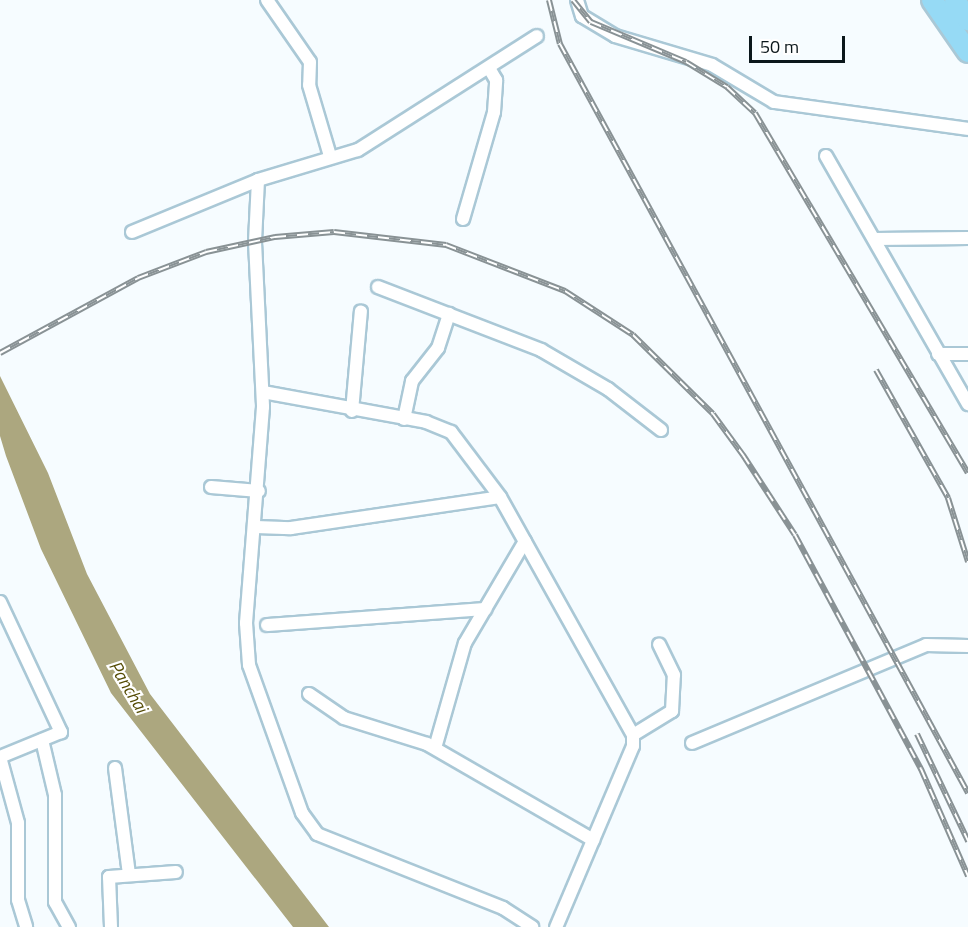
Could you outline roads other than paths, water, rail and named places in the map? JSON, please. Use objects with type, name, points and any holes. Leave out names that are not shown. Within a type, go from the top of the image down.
[{"type":"main road","points":[[932,0],[968,52]]},
{"type":"main road","points":[[955,0],[968,20]]},
{"type":"street","points":[[267,0],[310,62],[309,85],[330,156]]},
{"type":"street","points":[[577,0],[582,16],[615,36],[712,65],[774,102],[968,129]]},
{"type":"street","points":[[132,232],[258,180],[330,156],[358,150],[537,36]]},
{"type":"street","points":[[463,219],[494,112],[496,81],[489,68]]},
{"type":"street","points":[[826,156],[968,404]]},
{"type":"street","points":[[258,180],[255,242],[263,392],[259,491],[246,623],[249,665],[302,813],[317,834],[503,908],[532,927]]},
{"type":"street","points":[[875,240],[968,238]]},
{"type":"street","points":[[378,287],[541,350],[608,389],[661,430]]},
{"type":"street","points":[[352,411],[361,311]]},
{"type":"street","points":[[404,419],[412,381],[438,348],[449,314]]},
{"type":"street","points":[[938,354],[968,354]]},
{"type":"street","points":[[263,392],[352,411],[404,419],[451,432],[500,497],[633,735]]},
{"type":"street","points":[[211,487],[259,491]]},
{"type":"street","points":[[256,527],[291,528],[500,497]]},
{"type":"street","points":[[435,748],[465,643],[525,541]]},
{"type":"street","points":[[0,602],[61,732],[0,757],[18,823],[18,900],[26,927]]},
{"type":"street","points":[[267,625],[485,609]]},
{"type":"street","points":[[556,927],[593,840],[633,735],[672,711],[674,675],[659,644]]},
{"type":"street","points":[[692,743],[926,645],[968,646]]},
{"type":"street","points":[[309,694],[344,718],[435,748],[593,840]]},
{"type":"street","points":[[42,740],[55,795],[55,902],[69,927]]},
{"type":"street","points":[[115,768],[129,875]]},
{"type":"street","points":[[111,927],[109,877],[176,872]]},
{"type":"water","name":"Panchai","points":[[0,376],[48,473],[87,574],[150,694],[329,927],[293,927],[111,693],[41,549],[6,456],[0,436]]},
{"type":"railway","points":[[549,0],[560,44],[968,793]]},
{"type":"railway","points":[[573,0],[591,22],[686,62],[727,87],[755,113],[968,473]]},
{"type":"railway","points":[[0,353],[138,278],[206,252],[275,237],[334,232],[446,245],[565,291],[633,335],[713,414],[743,455],[795,535],[921,769],[968,876]]},
{"type":"railway","points":[[876,370],[948,498],[968,562]]},
{"type":"railway","points":[[917,734],[968,841]]}]
